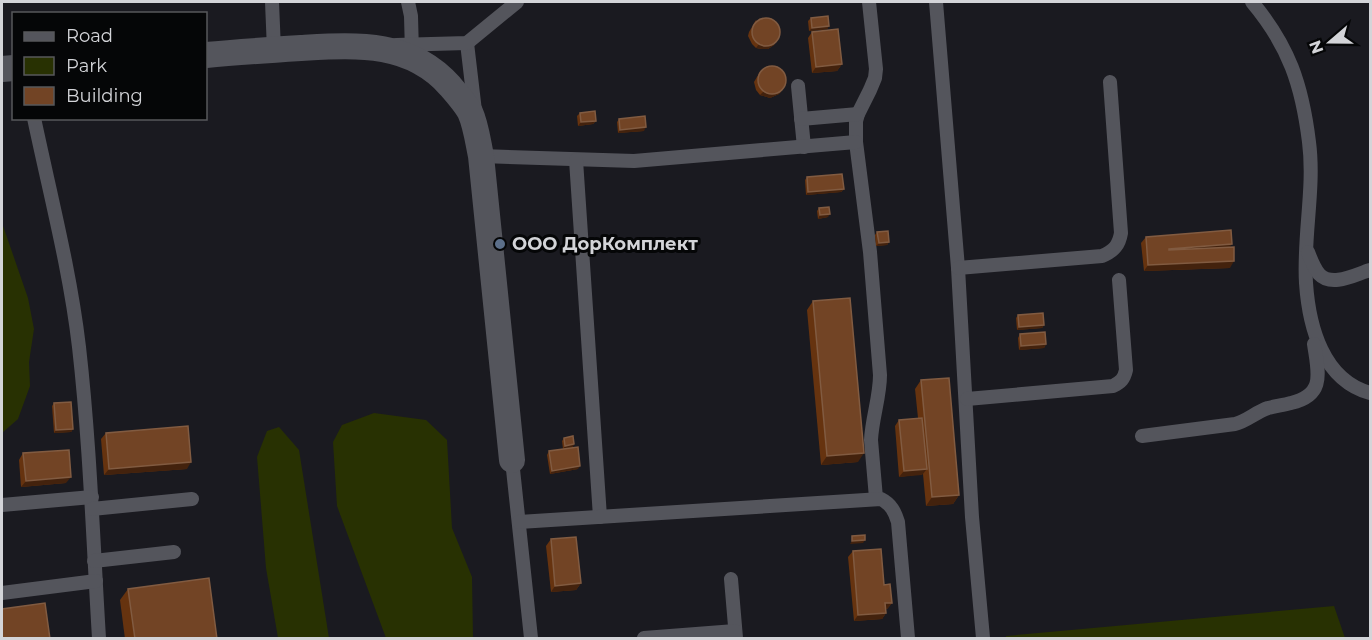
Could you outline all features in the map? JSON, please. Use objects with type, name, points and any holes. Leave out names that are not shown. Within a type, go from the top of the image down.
[{"type":"street","points":[[207,55],[363,46],[403,54],[412,52],[455,91],[470,112],[481,156],[512,460]]},
{"type":"lane","points":[[272,2],[274,50]]},
{"type":"lane","points":[[408,2],[411,16],[412,52],[467,43],[517,2]]},
{"type":"lane","points":[[869,2],[876,69],[875,78],[856,121],[856,142],[870,252],[880,375],[880,389],[872,431],[876,498]]},
{"type":"lane","points":[[936,2],[958,268],[972,517],[983,639]]},
{"type":"lane","points":[[1142,436],[1235,424],[1269,408],[1310,396],[1316,388],[1317,374],[1306,282],[1310,144],[1301,96],[1291,65],[1277,35],[1252,2]]},
{"type":"lane","points":[[467,43],[481,156],[634,161],[856,142]]},
{"type":"lane","points":[[958,268],[1102,256],[1116,248],[1121,233],[1110,82]]},
{"type":"lane","points":[[798,86],[804,147]]},
{"type":"lane","points":[[801,119],[858,114]]},
{"type":"lane","points":[[34,120],[74,307],[85,404],[99,639]]},
{"type":"lane","points":[[576,160],[600,517]]},
{"type":"lane","points":[[1307,250],[1315,268],[1321,276],[1329,280],[1351,277],[1371,270]]},
{"type":"lane","points":[[967,399],[1113,386],[1120,382],[1126,370],[1119,280]]},
{"type":"lane","points":[[1309,310],[1322,353],[1335,371],[1350,384],[1371,393]]},
{"type":"lane","points":[[512,460],[531,639]]},
{"type":"lane","points":[[2,505],[192,499]]},
{"type":"lane","points":[[519,522],[881,499],[890,504],[898,522],[908,639]]},
{"type":"lane","points":[[94,561],[174,552]]},
{"type":"lane","points":[[644,639],[736,635],[731,579]]},
{"type":"lane","points":[[2,593],[96,582]]},
{"type":"green space","points":[[2,223],[28,298],[34,329],[29,362],[30,386],[18,419],[2,433]]},
{"type":"green space","points":[[374,413],[426,420],[447,440],[452,528],[472,577],[473,638],[386,638],[337,506],[333,442],[342,425]]},
{"type":"green space","points":[[279,427],[299,450],[329,638],[278,638],[266,568],[257,457],[267,431]]},
{"type":"green space","points":[[1334,606],[1345,638],[1006,638],[1006,636]]},
{"type":"building","points":[[828,16],[829,26],[812,28],[811,18]]},
{"type":"building","points":[[766,18],[776,22],[780,32],[776,42],[766,46],[756,42],[752,32],[756,22]]},
{"type":"building","points":[[838,29],[842,64],[816,67],[812,32]]},
{"type":"building","points":[[772,66],[782,70],[786,80],[782,90],[772,94],[762,90],[758,80],[762,70]]},
{"type":"building","points":[[595,111],[596,121],[581,122],[580,113]]},
{"type":"building","points":[[645,116],[646,127],[620,130],[619,119]]},
{"type":"building","points":[[842,174],[844,189],[808,192],[807,177]]},
{"type":"building","points":[[829,207],[830,214],[820,215],[819,208]]},
{"type":"building","points":[[1231,230],[1232,244],[1169,250],[1234,247],[1234,261],[1148,265],[1146,237]]},
{"type":"building","points":[[888,231],[889,242],[879,243],[877,232]]},
{"type":"building","points":[[850,298],[864,453],[827,456],[813,301]]},
{"type":"building","points":[[1043,313],[1044,325],[1019,327],[1018,315]]},
{"type":"building","points":[[1045,332],[1046,344],[1021,346],[1020,334]]},
{"type":"building","points":[[949,378],[959,495],[932,497],[921,380]]},
{"type":"building","points":[[71,402],[73,429],[56,430],[54,403]]},
{"type":"building","points":[[922,418],[927,469],[904,471],[899,420]]},
{"type":"building","points":[[188,426],[191,462],[109,469],[106,433]]},
{"type":"building","points":[[573,436],[574,444],[565,446],[564,438]]},
{"type":"building","points":[[578,447],[580,466],[552,471],[549,451]]},
{"type":"building","points":[[69,450],[71,477],[26,481],[23,453]]},
{"type":"building","points":[[865,535],[865,540],[852,541],[852,536]]},
{"type":"building","points":[[576,537],[581,583],[555,586],[551,539]]},
{"type":"building","points":[[881,549],[884,585],[890,584],[892,603],[885,603],[886,613],[858,615],[853,551]]},
{"type":"building","points":[[209,578],[217,639],[135,639],[128,589]]},
{"type":"building","points":[[45,603],[50,639],[2,639],[2,609]]},
{"type":"place","name":"ООО ДорКомплект","points":[[500,244]]}]
